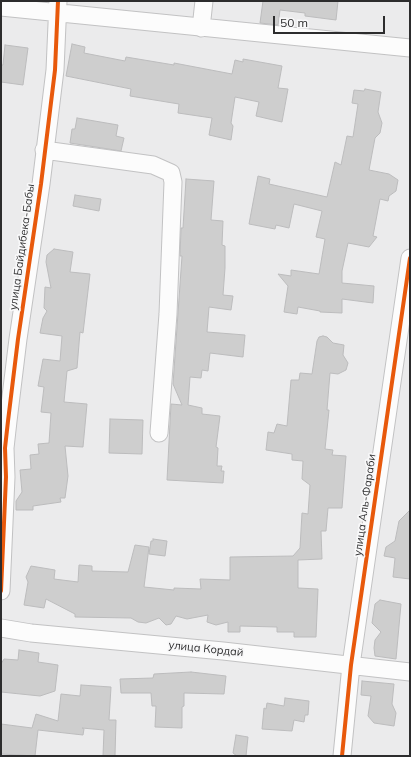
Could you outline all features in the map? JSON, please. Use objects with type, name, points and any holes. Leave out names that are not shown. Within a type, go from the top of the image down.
[{"type":"street","points":[[202,28],[204,1]]},
{"type":"street","points":[[1,8],[58,8],[202,28],[410,48]]},
{"type":"street","name":"улица Байдибека-Бабы","points":[[1,591],[5,448],[13,376],[55,70],[58,8]]},
{"type":"street","points":[[44,150],[153,164],[171,173],[173,182],[168,314],[159,434]]},
{"type":"street","name":"улица Аль-Фараби","points":[[342,756],[351,665],[410,258]]},
{"type":"street","name":"улица Кордай","points":[[1,628],[410,672]]},
{"type":"building","points":[[263,1],[338,1],[336,20],[305,16],[305,13],[280,10],[278,25],[260,23]]},
{"type":"building","points":[[72,44],[85,47],[84,53],[125,61],[126,57],[174,65],[174,63],[232,74],[235,60],[243,62],[243,59],[282,66],[278,88],[288,89],[282,122],[256,116],[259,102],[235,97],[231,123],[233,126],[231,140],[209,135],[212,118],[178,113],[179,104],[130,96],[131,89],[66,76]]},
{"type":"building","points":[[5,45],[28,48],[23,85],[1,82],[1,65],[3,65]]},
{"type":"building","points":[[365,89],[381,92],[378,112],[382,123],[380,133],[375,138],[369,170],[389,174],[398,180],[396,191],[389,196],[388,201],[380,199],[373,236],[377,237],[369,247],[348,243],[342,271],[342,283],[374,286],[373,303],[342,299],[342,313],[320,312],[298,307],[297,314],[284,312],[288,286],[278,274],[291,276],[291,270],[319,274],[325,239],[316,237],[322,211],[294,204],[289,228],[276,225],[275,229],[249,224],[258,176],[270,179],[269,184],[327,197],[335,162],[341,165],[347,136],[353,137],[358,104],[352,103],[354,90],[364,91]]},
{"type":"building","points":[[77,118],[118,125],[116,136],[124,138],[121,151],[70,143],[72,129],[75,129]]},
{"type":"building","points":[[186,179],[214,181],[211,220],[223,221],[222,245],[225,246],[225,268],[223,295],[233,296],[231,310],[209,307],[207,332],[245,335],[243,357],[210,353],[208,371],[202,370],[201,378],[190,377],[188,405],[202,408],[202,414],[220,416],[216,447],[218,448],[217,466],[222,466],[221,471],[224,471],[223,483],[167,480],[171,404],[182,405],[173,384],[182,256],[180,256],[181,228],[183,228]]},
{"type":"building","points":[[75,195],[101,199],[99,211],[73,206]]},
{"type":"building","points":[[54,249],[73,252],[70,272],[90,274],[83,333],[80,332],[77,368],[67,371],[64,402],[87,404],[83,447],[65,446],[68,476],[65,498],[60,498],[61,502],[33,506],[33,510],[16,510],[16,501],[22,492],[20,470],[31,469],[30,455],[39,454],[38,444],[49,443],[51,413],[41,412],[44,387],[38,386],[43,359],[60,361],[62,336],[40,333],[43,318],[47,311],[44,308],[45,287],[51,288],[46,262],[47,255]]},
{"type":"building","points":[[319,337],[327,337],[333,343],[344,345],[343,355],[348,363],[346,370],[338,374],[330,373],[327,410],[329,410],[325,449],[333,450],[332,455],[346,456],[342,508],[328,508],[326,531],[321,531],[322,559],[298,560],[298,588],[318,589],[316,637],[294,637],[294,632],[277,632],[277,627],[240,626],[240,632],[228,632],[228,622],[216,625],[207,622],[208,615],[187,619],[176,616],[171,624],[166,625],[159,618],[146,623],[138,622],[131,618],[75,617],[75,614],[46,599],[44,608],[24,605],[28,582],[26,577],[31,566],[55,570],[54,579],[78,582],[79,565],[92,566],[92,571],[128,572],[135,545],[149,547],[144,587],[174,590],[174,588],[201,589],[200,579],[230,580],[230,557],[293,556],[300,548],[302,513],[308,514],[310,485],[302,479],[303,461],[292,460],[292,454],[266,450],[268,432],[274,433],[277,424],[287,426],[291,380],[299,380],[300,373],[312,374],[317,341]]},
{"type":"building","points":[[110,419],[143,420],[142,454],[109,453]]},
{"type":"building","points":[[410,510],[410,579],[393,577],[395,558],[384,556],[386,547],[395,541],[399,521]]},
{"type":"building","points":[[153,539],[167,541],[165,556],[149,554],[151,541],[153,541]]},
{"type":"building","points":[[380,600],[401,604],[396,659],[375,656],[375,640],[381,632],[372,623],[375,604]]},
{"type":"building","points":[[19,650],[39,653],[38,662],[58,665],[55,691],[40,696],[1,692],[1,664],[4,659],[18,660]]},
{"type":"building","points":[[191,672],[226,676],[224,694],[184,693],[182,728],[155,727],[156,706],[152,706],[151,693],[121,693],[120,679],[153,678],[154,674]]},
{"type":"building","points":[[362,681],[394,684],[392,704],[396,713],[394,726],[374,723],[368,716],[371,696],[361,695]]},
{"type":"building","points":[[81,685],[111,687],[109,720],[116,720],[115,756],[103,756],[104,730],[82,728],[84,729],[83,735],[38,730],[35,756],[1,754],[1,724],[32,728],[36,714],[58,721],[61,694],[80,696]]},
{"type":"building","points":[[285,698],[309,701],[308,715],[305,715],[304,722],[294,720],[292,731],[262,729],[264,708],[266,709],[267,703],[284,706]]},
{"type":"building","points":[[236,735],[248,737],[246,756],[237,756],[233,753]]},
{"type":"cycle path","points":[[1,591],[6,477],[5,448],[18,339],[41,184],[55,70],[58,1]]},
{"type":"cycle path","points":[[342,756],[351,665],[410,258]]}]
